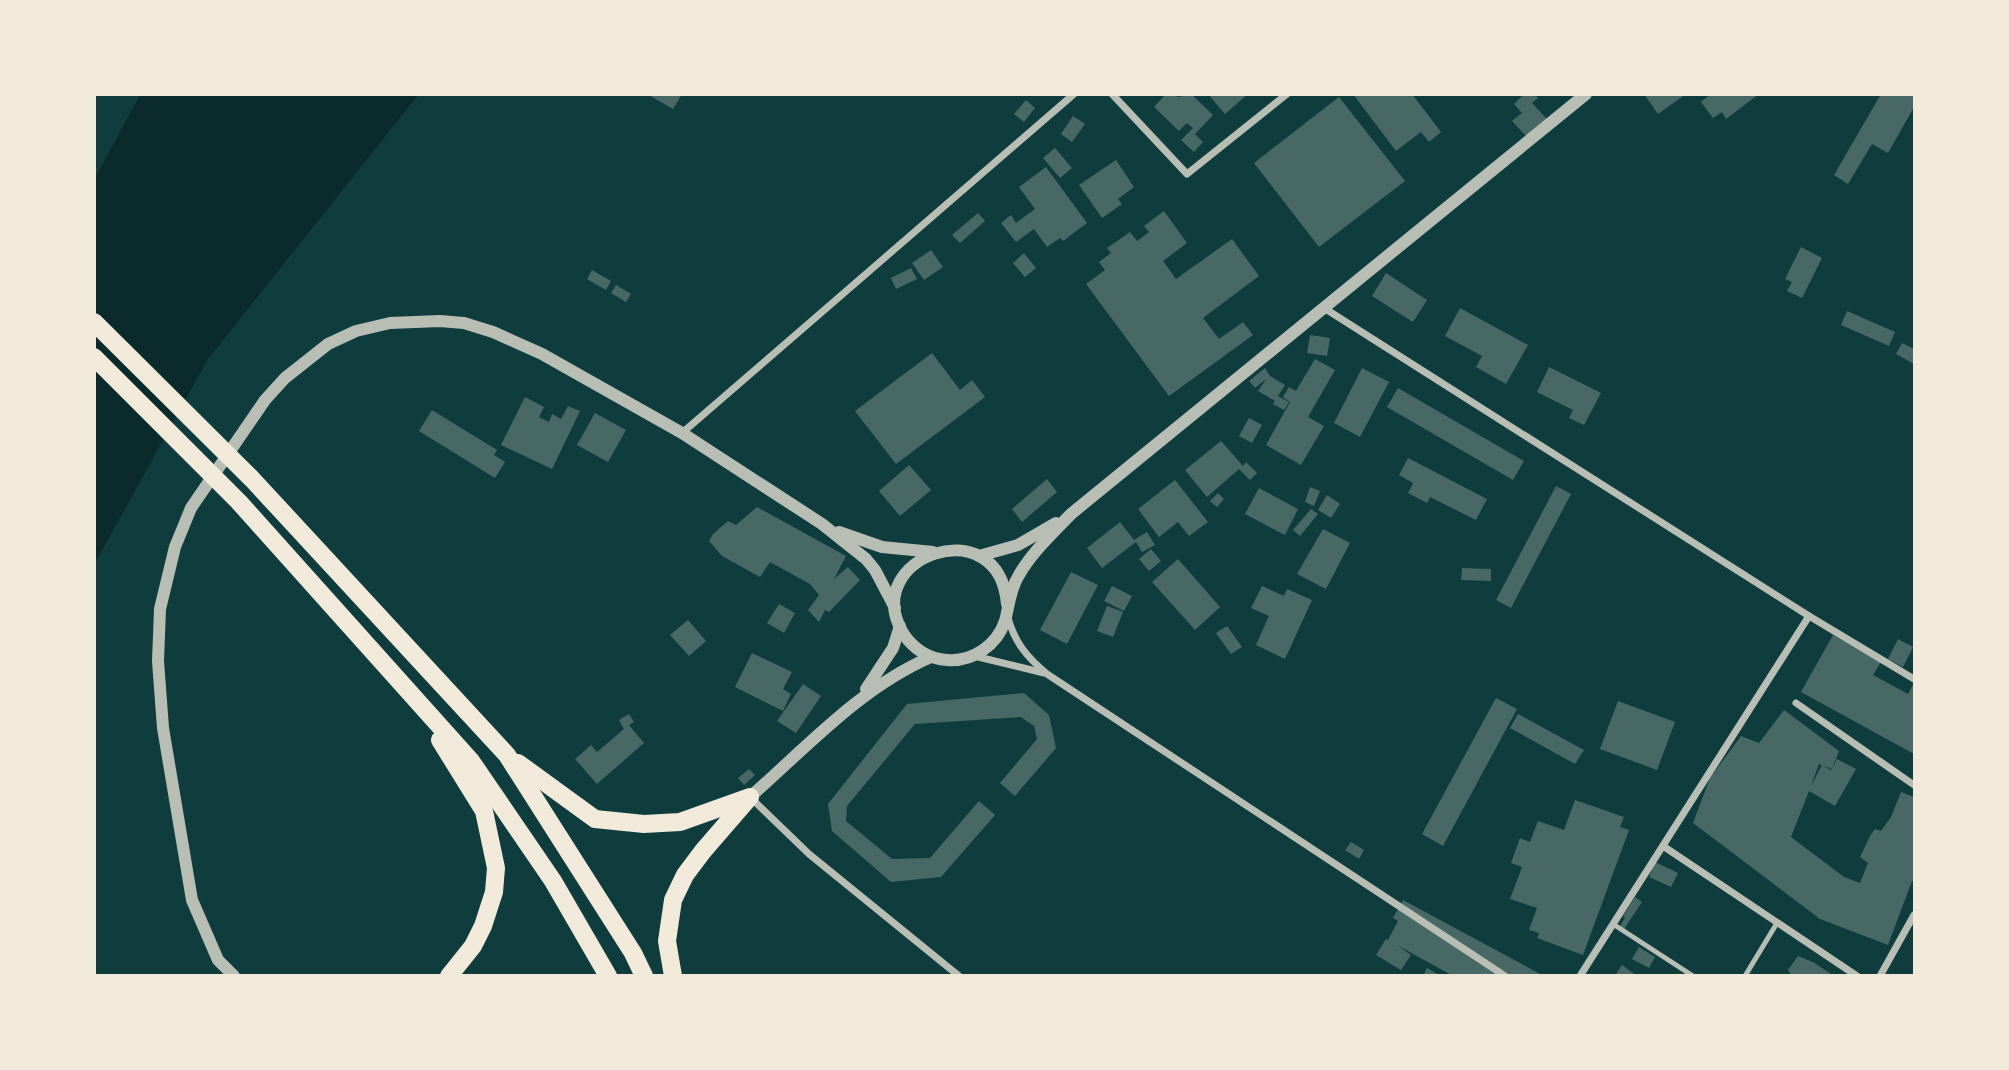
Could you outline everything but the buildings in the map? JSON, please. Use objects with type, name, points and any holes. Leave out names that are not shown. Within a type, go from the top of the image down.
[{"type":"highway","points":[[94,322],[252,478],[508,755],[633,953],[644,975]]},
{"type":"highway","points":[[94,357],[239,502],[471,761],[553,881],[608,975]]},
{"type":"highway","points":[[400,683],[484,811],[496,868],[494,892],[483,926],[473,946],[449,975]]},
{"type":"highway","points":[[508,755],[596,819],[644,824],[680,822],[750,797]]},
{"type":"highway","points":[[673,975],[667,941],[673,900],[685,875],[750,797]]},
{"type":"street","points":[[682,433],[1074,94]]},
{"type":"street","points":[[1112,94],[1187,174],[1287,94]]},
{"type":"street","points":[[973,656],[995,639],[1018,576],[1043,543],[1071,514],[1586,94]]},
{"type":"street","points":[[1324,309],[1914,680]]},
{"type":"street","points":[[234,975],[218,960],[192,900],[163,728],[158,661],[160,609],[175,547],[191,508],[265,400],[285,378],[328,344],[356,331],[390,323],[416,321],[464,323],[493,332],[542,354],[682,433],[822,524],[866,559],[875,570],[895,608],[900,626],[909,641],[931,657],[952,660],[973,656],[1046,674]]},
{"type":"street","points":[[822,524],[865,543],[933,552],[951,549],[979,556],[1018,545],[1071,514]]},
{"type":"street","points":[[895,608],[897,590],[905,574],[917,561],[933,552]]},
{"type":"street","points":[[979,556],[999,577],[1006,595],[1014,638],[1046,674],[1506,975]]},
{"type":"street","points":[[1580,975],[1809,616]]},
{"type":"street","points":[[856,704],[885,663],[900,626]]},
{"type":"street","points":[[931,657],[894,675],[856,704],[750,797],[809,854],[959,975]]},
{"type":"street","points":[[1796,703],[1914,785]]},
{"type":"street","points":[[1663,846],[1857,975]]},
{"type":"street","points":[[1880,975],[1914,915]]},
{"type":"lane","points":[[1745,975],[1777,923]]},
{"type":"lane","points":[[1613,924],[1693,975]]},
{"type":"water","points":[[140,95],[418,95],[208,359],[95,563],[95,178]]}]
